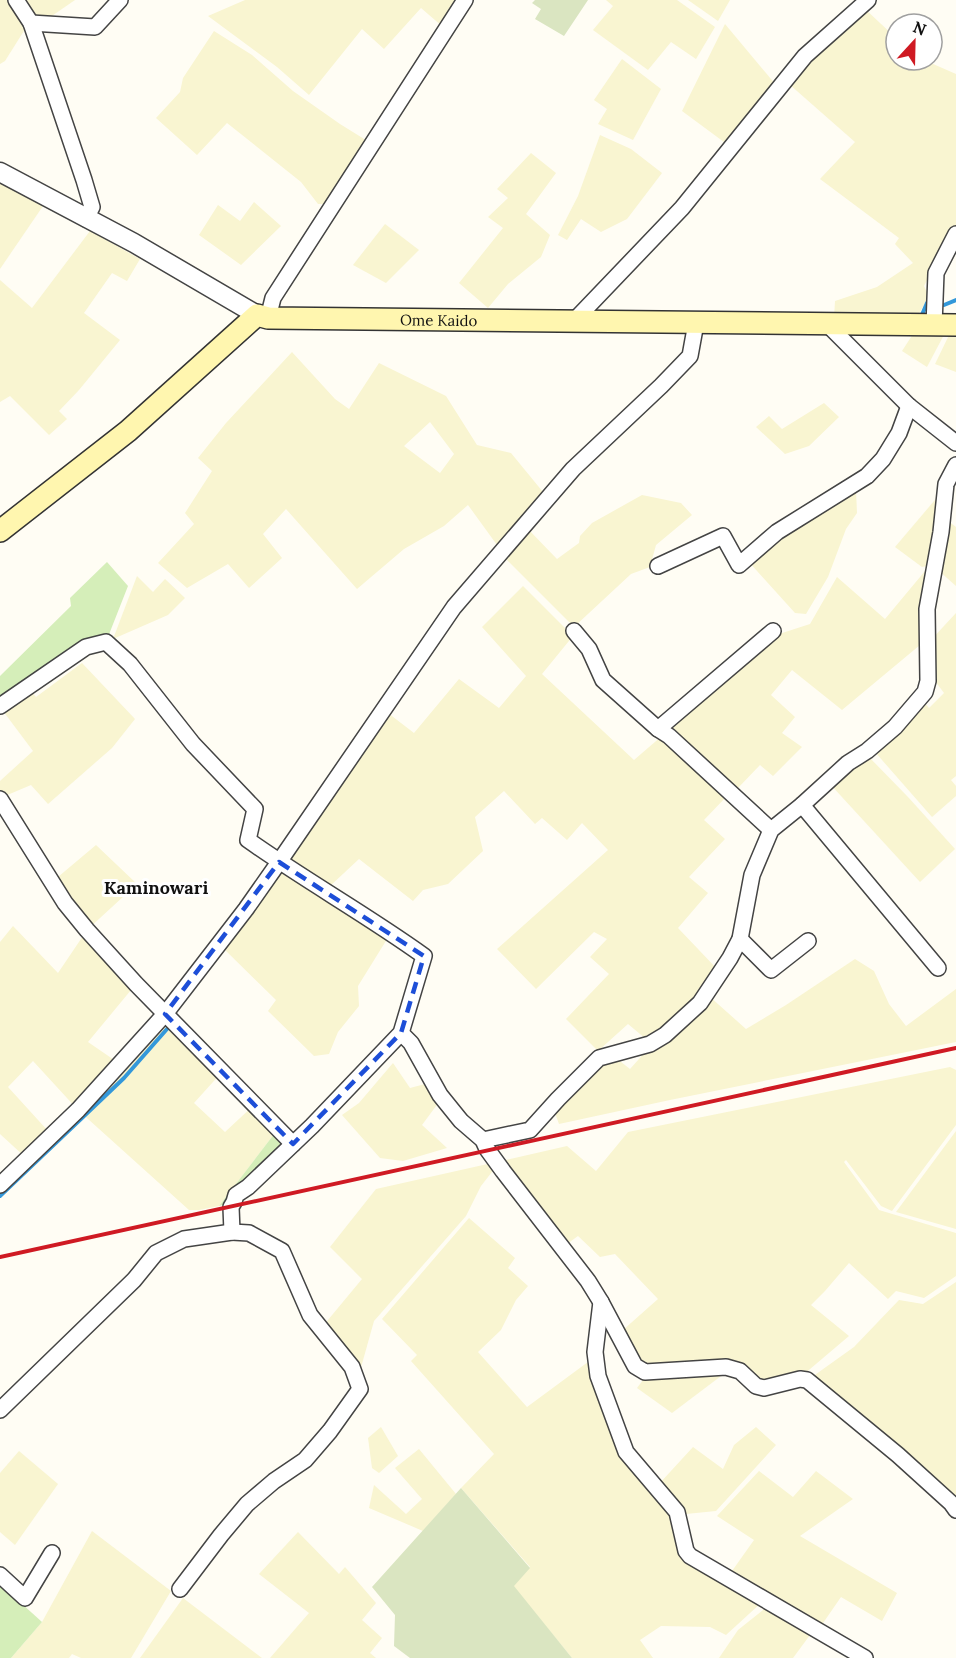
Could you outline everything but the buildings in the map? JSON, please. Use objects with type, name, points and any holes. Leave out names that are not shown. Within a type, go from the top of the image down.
[{"type":"main road","name":"Ome Kaido","points":[[263,317],[956,325]]},
{"type":"main road","points":[[0,531],[128,431],[263,317]]},
{"type":"street","points":[[16,0],[31,23],[84,180],[92,207],[86,219]]},
{"type":"street","points":[[31,23],[95,27],[120,0]]},
{"type":"street","points":[[0,172],[173,265],[232,302],[263,317],[465,0]]},
{"type":"street","points":[[573,322],[682,208],[805,56],[868,0]]},
{"type":"street","points":[[934,325],[936,273],[956,234]]},
{"type":"street","points":[[0,1185],[78,1110],[165,1014],[246,909],[454,607],[573,469],[690,356],[696,323]]},
{"type":"street","points":[[828,325],[909,406],[956,443]]},
{"type":"street","points":[[658,566],[723,536],[739,565],[777,532],[867,476],[883,459],[899,433],[909,406]]},
{"type":"street","points":[[483,1140],[530,1130],[599,1058],[650,1044],[665,1035],[700,1003],[740,939],[752,874],[771,830],[802,806],[848,763],[867,751],[895,727],[925,692],[928,681],[927,609],[941,532],[946,484],[956,465]]},
{"type":"street","points":[[574,631],[589,649],[603,680],[669,736],[771,830]]},
{"type":"street","points":[[658,729],[774,631]]},
{"type":"street","points":[[0,706],[87,647],[106,642],[130,664],[193,744],[255,809],[248,840],[385,928],[424,957],[401,1034],[293,1144],[237,1195],[231,1207],[232,1232]]},
{"type":"street","points":[[0,799],[65,903],[124,972],[293,1144]]},
{"type":"street","points":[[802,806],[938,968]]},
{"type":"street","points":[[740,939],[771,970],[808,941]]},
{"type":"street","points":[[401,1034],[411,1043],[440,1095],[461,1120],[483,1140],[503,1171],[588,1281],[635,1366],[645,1372],[726,1367],[740,1371],[756,1386],[764,1388],[800,1379],[807,1380],[898,1455],[956,1510]]},
{"type":"street","points":[[0,1410],[134,1280],[156,1253],[184,1239],[232,1232],[249,1233],[282,1251],[310,1315],[352,1366],[360,1389],[330,1431],[305,1460],[274,1481],[247,1504],[180,1589]]},
{"type":"street","points":[[601,1302],[595,1352],[598,1376],[626,1452],[677,1512],[686,1551],[690,1556],[865,1658]]},
{"type":"street","points":[[0,1575],[25,1598],[52,1554]]},
{"type":"highlighted area","points":[[279,862],[424,956],[401,1033],[293,1144],[165,1014]]},
{"type":"shaded area","points":[[0,0],[8,0],[27,26],[5,61],[0,64]]},
{"type":"shaded area","points":[[22,0],[75,0],[46,20],[34,19]]},
{"type":"shaded area","points":[[245,0],[459,0],[443,27],[421,8],[384,49],[362,29],[309,95],[277,67],[208,16]]},
{"type":"shaded area","points":[[606,0],[677,0],[715,27],[696,59],[671,42],[648,70],[593,30],[613,6]]},
{"type":"shaded area","points":[[688,0],[730,0],[718,21]]},
{"type":"shaded area","points":[[864,8],[884,27],[884,72],[944,72],[944,69],[956,74],[956,225],[924,286],[929,296],[917,317],[834,318],[835,301],[877,287],[913,263],[895,244],[899,238],[820,179],[855,142],[789,84],[813,55]]},
{"type":"shaded area","points":[[725,24],[776,85],[728,145],[682,111]]},
{"type":"shaded area","points":[[214,31],[252,55],[293,91],[369,142],[326,204],[318,204],[301,182],[227,123],[197,155],[156,118],[180,92],[183,78]]},
{"type":"shaded area","points":[[622,59],[661,89],[633,140],[598,124],[607,109],[594,100]]},
{"type":"shaded area","points":[[600,135],[631,149],[662,173],[627,219],[601,232],[581,219],[567,240],[558,235],[578,196]]},
{"type":"shaded area","points":[[531,153],[556,173],[526,214],[550,235],[541,257],[508,284],[488,308],[459,283],[503,228],[488,217],[508,198],[497,189]]},
{"type":"shaded area","points":[[0,182],[43,206],[0,269]]},
{"type":"shaded area","points":[[254,202],[281,226],[241,265],[199,235],[218,205],[240,221]]},
{"type":"shaded area","points":[[385,224],[419,250],[386,283],[353,265]]},
{"type":"shaded area","points":[[90,231],[140,259],[127,281],[112,273],[84,313],[120,340],[59,411],[67,419],[49,435],[10,396],[0,402],[0,280],[32,308]]},
{"type":"shaded area","points":[[915,331],[946,331],[927,367],[902,351]]},
{"type":"shaded area","points":[[951,331],[956,331],[956,372],[935,364]]},
{"type":"shaded area","points":[[292,352],[335,399],[349,409],[379,363],[446,396],[477,445],[511,453],[543,492],[497,545],[468,505],[444,526],[404,549],[357,589],[286,509],[263,534],[282,558],[249,588],[228,564],[187,588],[158,563],[194,524],[185,513],[212,471],[198,458],[226,423]],"holes":[[[430,422],[454,454],[440,473],[404,446]]]},
{"type":"shaded area","points":[[824,403],[839,417],[809,446],[785,454],[756,427],[769,416],[782,429]]},
{"type":"shaded area","points":[[856,490],[857,513],[846,529],[828,577],[806,614],[795,613],[748,561],[782,535]]},
{"type":"shaded area","points":[[940,494],[932,565],[922,567],[895,547]]},
{"type":"shaded area","points":[[642,495],[681,503],[692,515],[656,545],[650,567],[631,574],[574,627],[503,556],[526,527],[557,559],[579,543],[580,536],[592,523]]},
{"type":"shaded area","points":[[948,521],[956,527],[956,586],[938,570]]},
{"type":"shaded area","points":[[925,571],[930,575],[920,645],[842,710],[792,670],[771,695],[795,717],[782,733],[802,747],[773,776],[760,765],[738,788],[669,727],[776,635],[810,624],[837,577],[885,619]]},
{"type":"shaded area","points":[[137,576],[153,592],[165,579],[185,598],[168,615],[113,639]]},
{"type":"shaded area","points":[[523,586],[573,636],[542,674],[634,760],[663,735],[727,796],[704,820],[725,839],[689,877],[708,893],[678,928],[719,971],[695,1001],[664,1030],[646,1039],[628,1024],[598,1051],[566,1019],[609,974],[590,957],[607,939],[594,932],[536,989],[497,949],[608,850],[582,823],[567,840],[542,818],[535,824],[504,791],[475,817],[483,851],[448,884],[423,890],[413,901],[359,859],[329,887],[287,861],[388,713],[414,733],[459,679],[499,708],[526,676],[482,627]]},
{"type":"shaded area","points":[[956,613],[956,776],[951,780],[956,786],[956,796],[932,817],[875,752],[923,701],[929,708],[944,693],[932,677],[931,640]]},
{"type":"shaded area","points":[[82,663],[135,719],[112,748],[48,804],[31,785],[5,796],[0,790],[0,781],[33,751],[3,711],[30,690],[36,697]]},
{"type":"shaded area","points":[[867,755],[955,849],[920,882],[830,784]]},
{"type":"shaded area","points":[[96,845],[137,884],[87,930],[52,882]]},
{"type":"shaded area","points":[[279,869],[389,936],[358,986],[359,1006],[338,1032],[329,1054],[314,1056],[268,1011],[276,1000],[223,948]]},
{"type":"shaded area","points":[[13,926],[58,973],[87,930],[136,984],[88,1042],[120,1064],[165,1014],[222,1072],[194,1103],[225,1132],[254,1105],[278,1129],[219,1206],[189,1210],[78,1110],[33,1061],[8,1087],[49,1132],[24,1156],[0,1134],[0,942]]},
{"type":"shaded area","points":[[855,959],[874,971],[889,1004],[906,1026],[956,989],[956,1042],[559,1124],[555,1113],[601,1063],[616,1058],[630,1069],[647,1050],[709,996],[746,1029]]},
{"type":"shaded area","points":[[393,1063],[410,1088],[425,1084],[439,1102],[422,1125],[447,1148],[403,1161],[380,1158],[342,1115],[359,1103]]},
{"type":"shaded area","points":[[950,1067],[956,1070],[956,1125],[892,1211],[881,1206],[846,1160],[844,1162],[879,1210],[956,1233],[956,1276],[924,1298],[896,1291],[888,1299],[849,1263],[811,1305],[849,1336],[803,1375],[768,1383],[758,1380],[747,1369],[648,1367],[638,1361],[623,1330],[658,1299],[615,1254],[600,1257],[578,1236],[567,1244],[501,1161],[567,1146],[596,1171],[628,1132]]},
{"type":"shaded area","points":[[956,1131],[956,1229],[896,1212],[939,1154]]},
{"type":"shaded area","points":[[492,1163],[495,1168],[481,1186],[466,1216],[374,1321],[360,1371],[323,1326],[362,1279],[330,1247],[376,1189]]},
{"type":"shaded area","points":[[469,1218],[515,1258],[508,1268],[528,1286],[516,1300],[501,1330],[478,1352],[527,1407],[592,1359],[623,1455],[672,1514],[677,1544],[761,1603],[726,1635],[710,1627],[661,1626],[640,1640],[653,1658],[572,1658],[513,1586],[530,1567],[461,1488],[494,1454],[411,1361],[417,1355],[382,1319]]},
{"type":"shaded area","points":[[956,1282],[956,1504],[812,1377],[854,1347],[899,1300],[923,1304]]},
{"type":"shaded area","points":[[725,1373],[672,1413],[637,1388],[646,1376]]},
{"type":"shaded area","points":[[381,1427],[398,1456],[379,1473],[372,1468],[368,1438]]},
{"type":"shaded area","points":[[756,1427],[776,1445],[716,1511],[686,1514],[659,1484],[693,1447],[723,1469],[734,1445]]},
{"type":"shaded area","points":[[419,1449],[456,1494],[423,1531],[369,1508],[374,1485],[406,1514],[422,1499],[395,1468]]},
{"type":"shaded area","points":[[19,1451],[58,1484],[15,1545],[0,1532],[0,1473]]},
{"type":"shaded area","points":[[759,1471],[793,1497],[816,1471],[853,1499],[800,1536],[897,1593],[882,1621],[841,1597],[821,1626],[732,1571],[754,1540],[717,1516]]},
{"type":"shaded area","points":[[92,1531],[171,1591],[131,1658],[81,1658],[72,1654],[69,1658],[11,1658],[42,1622]]},
{"type":"shaded area","points":[[298,1532],[339,1574],[345,1567],[376,1603],[362,1620],[382,1638],[370,1653],[376,1658],[270,1658],[309,1613],[259,1574]]},
{"type":"shaded area","points":[[183,1598],[262,1658],[140,1658]]},
{"type":"shaded area","points":[[768,1606],[813,1631],[793,1658],[719,1658],[738,1630]]},
{"type":"green space","points":[[535,0],[588,0],[564,36],[535,19],[541,9],[532,3]]},
{"type":"green space","points":[[107,562],[128,586],[106,642],[0,706],[0,676],[71,606],[70,598]]},
{"type":"green space","points":[[278,1129],[293,1144],[234,1202],[219,1206]]},
{"type":"green space","points":[[461,1488],[530,1568],[514,1586],[572,1658],[410,1658],[394,1646],[395,1615],[372,1587]]},
{"type":"green space","points":[[0,1584],[42,1622],[11,1658],[0,1658]]},
{"type":"waterway","points":[[944,305],[956,300]]},
{"type":"waterway","points":[[921,317],[927,303]]},
{"type":"waterway","points":[[0,1196],[124,1078],[167,1029]]},
{"type":"railway","points":[[0,1257],[956,1048]]},
{"type":"district","name":"Kaminowari","points":[[156,887]]}]
